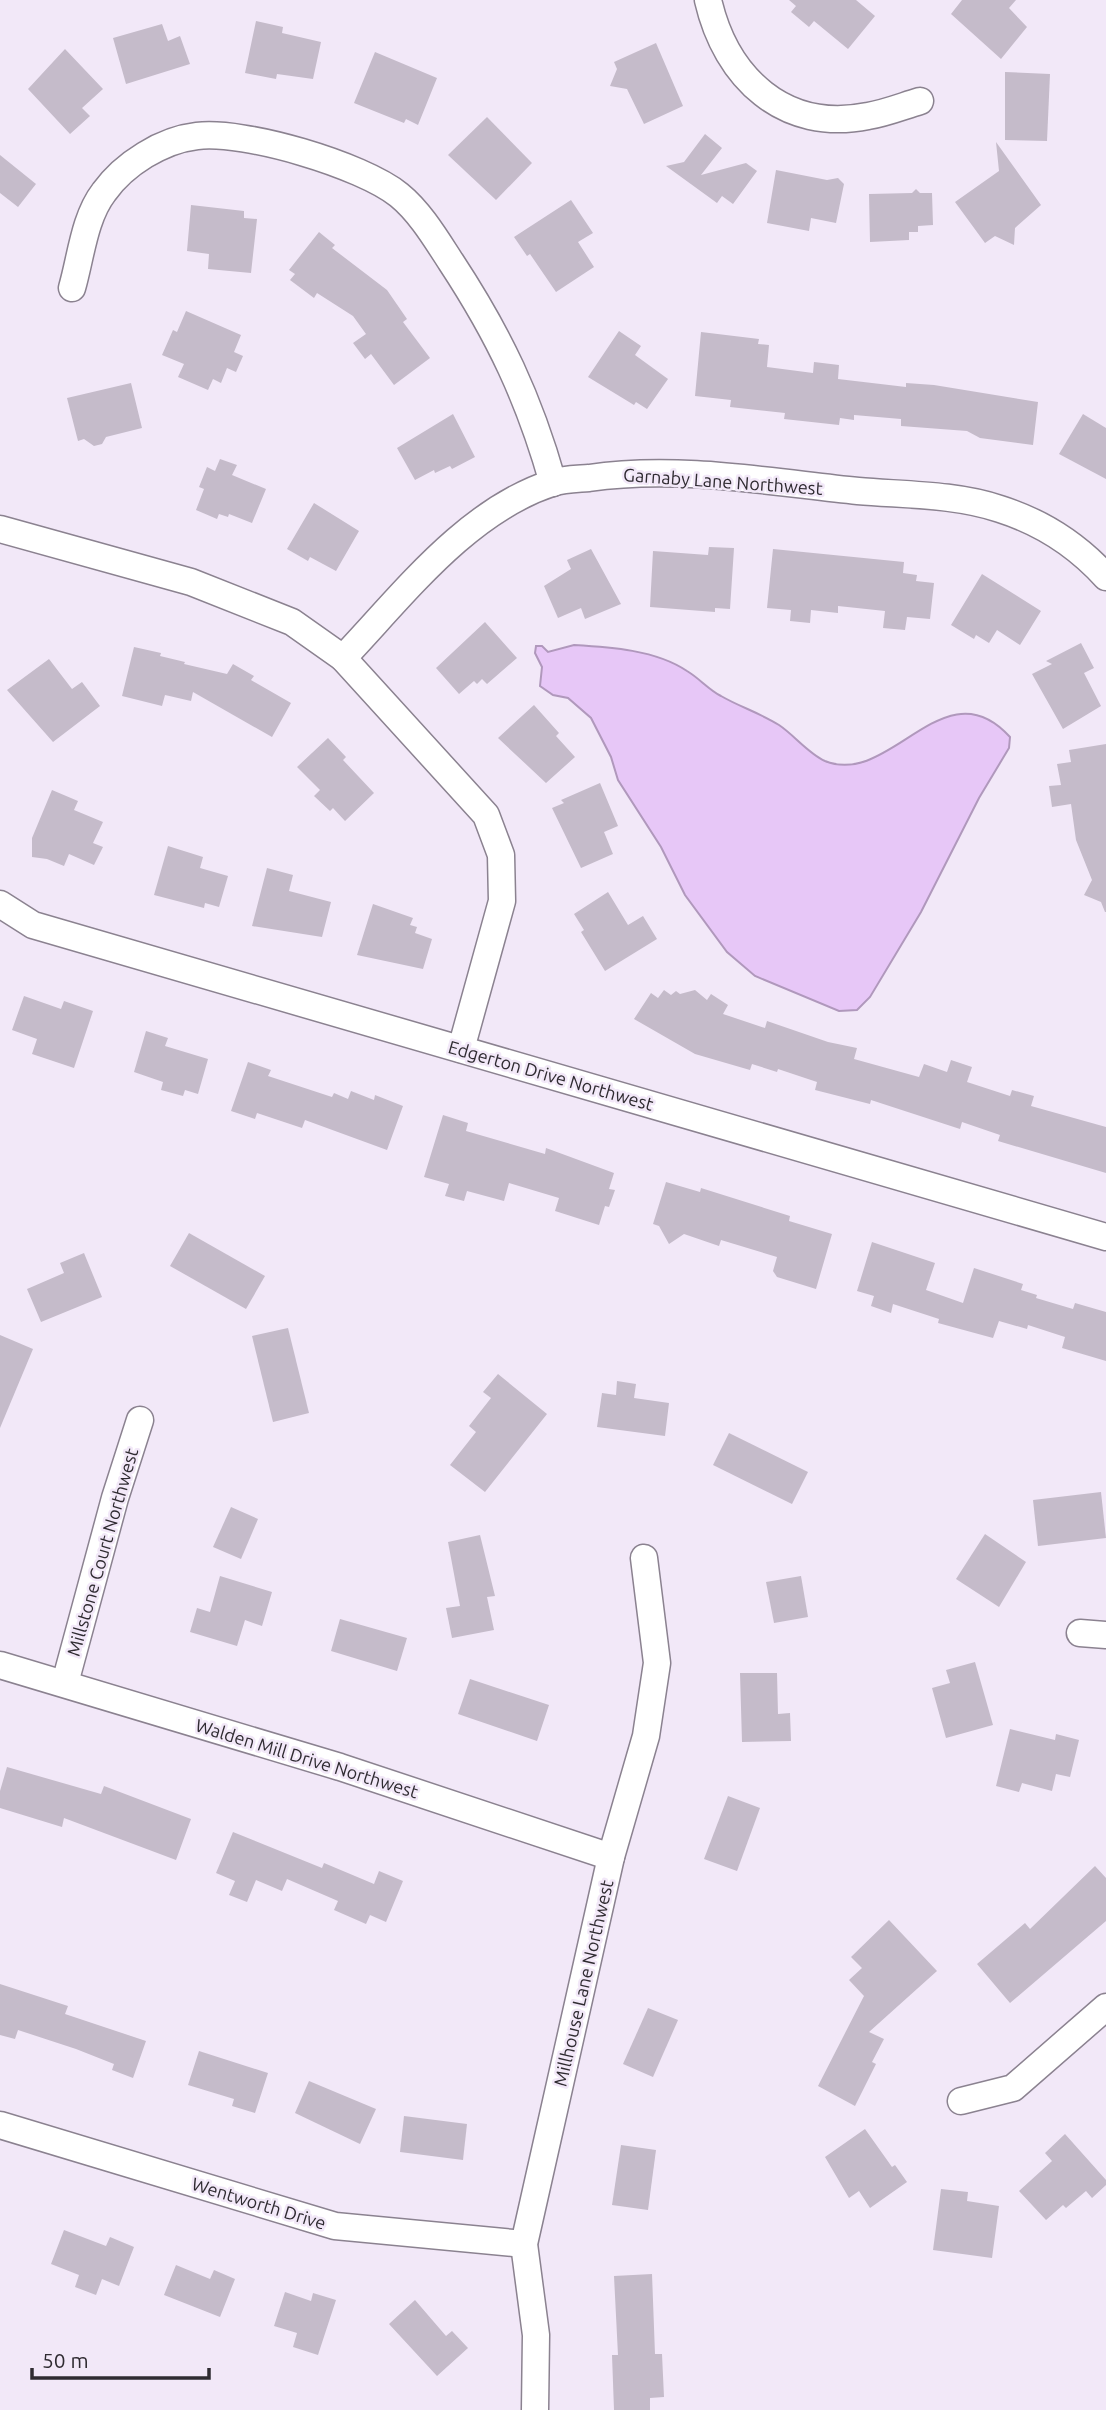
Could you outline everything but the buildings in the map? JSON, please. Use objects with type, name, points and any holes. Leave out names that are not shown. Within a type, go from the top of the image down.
[{"type":"street","points":[[708,0],[727,52],[749,83],[770,101],[832,119],[867,117],[920,101]]},
{"type":"street","points":[[72,288],[90,218],[102,193],[126,167],[165,145],[197,136],[237,138],[358,170],[400,195],[431,231],[466,284],[504,349],[536,424],[552,483]]},
{"type":"street","name":"Garnaby Lane Northwest","points":[[343,658],[462,533],[499,510],[552,483],[616,474],[682,474],[931,497],[999,508],[1047,528],[1089,558],[1106,577]]},
{"type":"street","points":[[0,529],[191,582],[292,622],[343,658],[486,814],[501,855],[502,901],[461,1049]]},
{"type":"street","name":"Edgerton Drive Northwest","points":[[0,904],[33,925],[1106,1237]]},
{"type":"street","name":"Millstone Court Northwest","points":[[65,1684],[115,1498],[140,1420]]},
{"type":"street","name":"Millhouse Lane Northwest","points":[[534,2410],[536,2335],[524,2244],[611,1857],[646,1736],[657,1663],[644,1558]]},
{"type":"street","points":[[1080,1633],[1106,1635]]},
{"type":"street","name":"Walden Mill Drive Northwest","points":[[0,1665],[340,1767],[611,1857]]},
{"type":"street","points":[[961,2101],[1013,2088],[1106,2007]]},
{"type":"street","name":"Wentworth Drive","points":[[0,2125],[335,2226],[524,2244]]},
{"type":"shaded area","points":[[574,645],[632,651],[675,664],[717,693],[779,725],[825,761],[849,765],[872,758],[940,720],[963,714],[986,718],[1010,737],[1009,748],[979,798],[921,912],[870,997],[857,1010],[839,1011],[755,976],[727,952],[685,895],[661,847],[618,780],[611,757],[591,718],[568,698],[553,695],[540,686],[542,667],[535,653],[536,646],[542,646],[548,652]]}]
